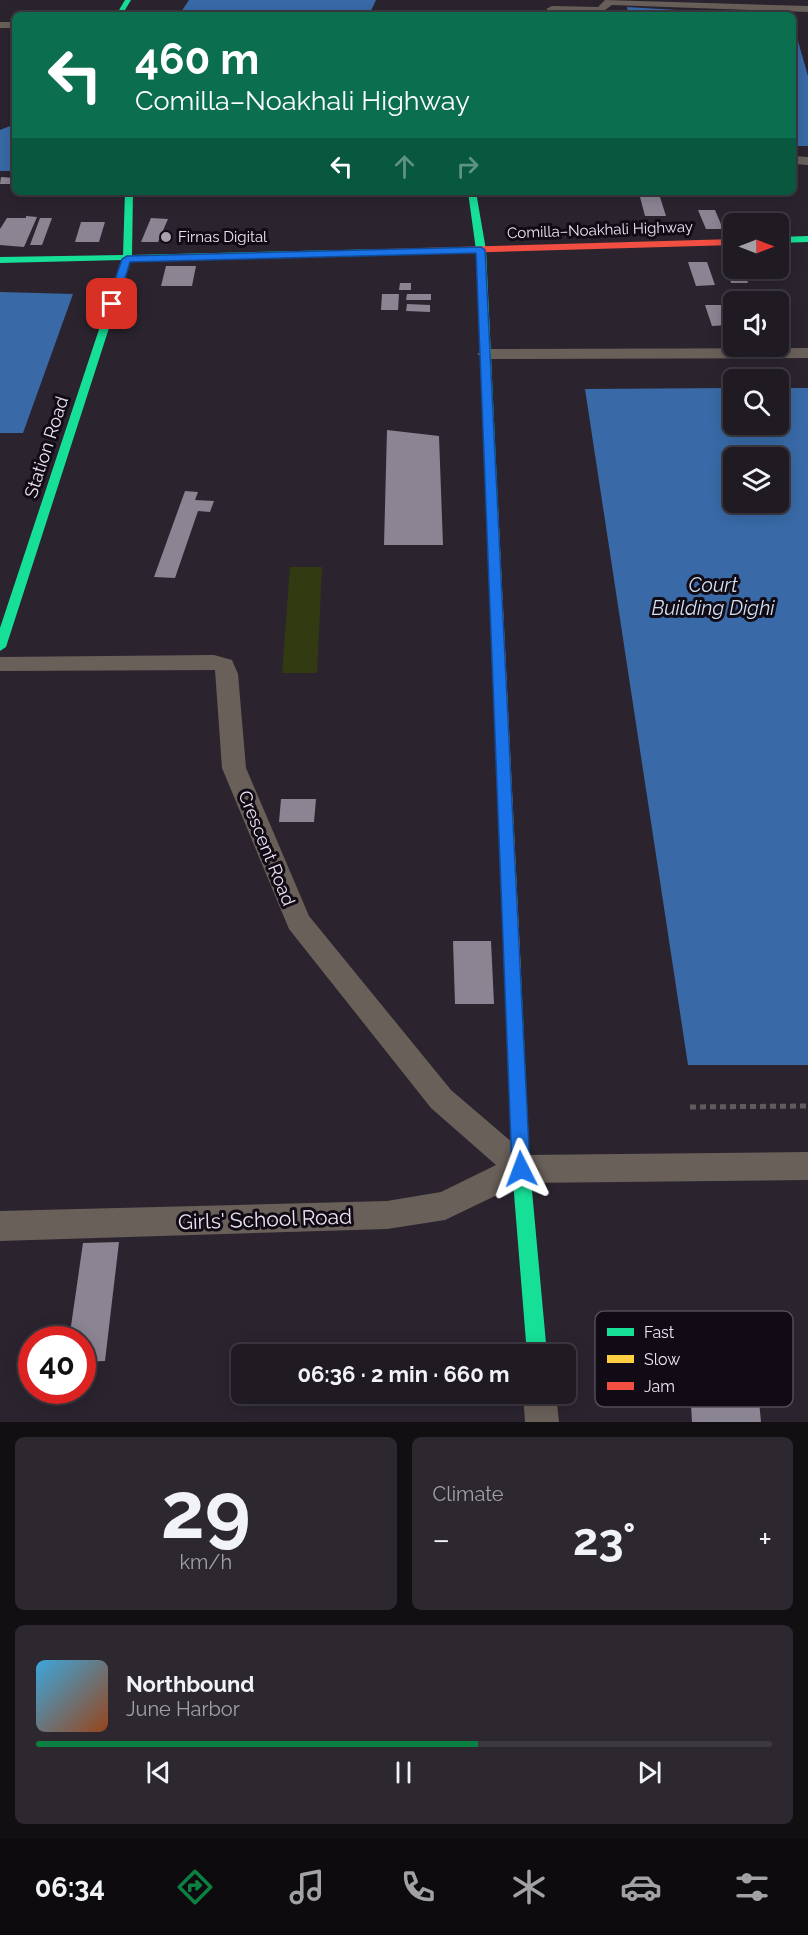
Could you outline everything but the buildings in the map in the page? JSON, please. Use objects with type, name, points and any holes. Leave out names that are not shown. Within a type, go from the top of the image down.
[{"type":"main road","name":"Station Road","points":[[0,647],[127,259],[129,195]]},
{"type":"main road","points":[[472,195],[481,250],[521,1169],[536,1344]]},
{"type":"main road","points":[[789,240],[808,239]]},
{"type":"main road","name":"Comilla–Noakhali Highway","points":[[0,260],[127,259],[723,242]]},
{"type":"street","points":[[553,8],[601,10],[609,2],[808,9]]},
{"type":"street","points":[[485,354],[808,353]]},
{"type":"street","name":"Crescent Road","points":[[0,664],[214,662],[224,664],[227,674],[234,768],[298,922],[441,1099],[521,1169]]},
{"type":"street","points":[[521,1169],[808,1166]]},
{"type":"street","name":"Girls' School Road","points":[[0,1226],[387,1215],[445,1206],[485,1184],[521,1169]]},
{"type":"street","points":[[541,1404],[542,1422]]},
{"type":"path","points":[[690,1107],[808,1106]]},
{"type":"green space","points":[[290,567],[322,567],[317,673],[282,673]]},
{"type":"water","points":[[189,0],[376,0],[370,12],[181,12]]},
{"type":"water","points":[[627,7],[711,12],[628,12]]},
{"type":"water","points":[[796,34],[808,76],[808,146],[796,146]]},
{"type":"water","points":[[12,126],[12,171],[0,171],[0,130]]},
{"type":"water","points":[[0,292],[73,294],[23,433],[0,433]]},
{"type":"water","name":"Court Building Dighi","points":[[723,388],[723,435],[789,435],[789,388],[808,388],[808,1065],[688,1065],[585,389]]},
{"type":"traffic: fast","points":[[121,12],[128,0]]},
{"type":"traffic: fast","points":[[0,647],[127,259],[129,195]]},
{"type":"traffic: fast","points":[[472,195],[481,250],[492,506]]},
{"type":"traffic: fast","points":[[789,240],[808,239]]},
{"type":"traffic: fast","points":[[0,260],[386,252]]},
{"type":"traffic: fast","points":[[513,974],[521,1169],[536,1344]]},
{"type":"traffic: slow","points":[[492,506],[513,974]]},
{"type":"traffic: jam","points":[[386,252],[723,242]]},
{"type":"place","name":"Firnas Digital","points":[[166,237]]},
{"type":"route","points":[[112,304],[127,259],[481,250],[521,1169]]}]
